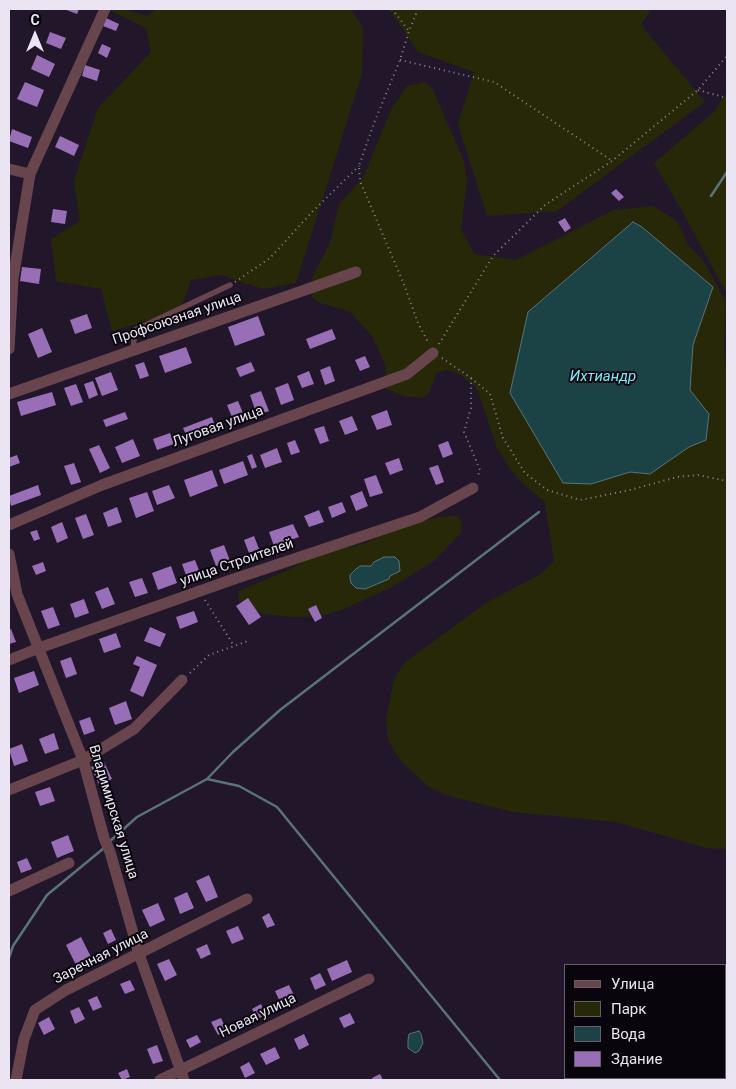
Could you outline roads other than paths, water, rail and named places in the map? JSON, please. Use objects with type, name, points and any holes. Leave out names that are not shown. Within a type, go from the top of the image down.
[{"type":"street","points":[[9,349],[11,278],[30,174],[105,9]]},
{"type":"street","points":[[9,169],[30,174]]},
{"type":"street","name":"Профсоюзная улица","points":[[9,394],[356,272]]},
{"type":"street","name":"Луговая улица","points":[[9,525],[102,485],[408,374],[433,353]]},
{"type":"street","name":"улица Строителей","points":[[9,660],[200,591],[420,517],[473,488]]},
{"type":"street","name":"Владимирская улица","points":[[9,554],[17,594],[83,760],[139,954],[181,1075]]},
{"type":"street","points":[[9,790],[83,760],[134,729],[182,680]]},
{"type":"street","points":[[9,891],[69,863]]},
{"type":"street","name":"Заречная улица","points":[[16,1080],[24,1039],[35,1010],[66,990],[247,899]]},
{"type":"street","name":"Новая улица","points":[[160,1080],[181,1075],[369,979]]},
{"type":"lane","points":[[133,350],[135,330],[230,285]]},
{"type":"water","name":"Ихтиандр","points":[[633,222],[642,227],[713,287],[693,345],[690,390],[709,414],[706,440],[689,447],[650,474],[630,472],[591,484],[563,483],[510,393],[528,312]]},
{"type":"water","points":[[384,557],[395,557],[399,561],[400,571],[390,576],[389,579],[365,589],[356,588],[351,583],[350,575],[356,569],[360,566],[371,566],[374,562]]},
{"type":"water","points":[[419,1031],[423,1043],[419,1051],[415,1053],[408,1048],[409,1034]]},
{"type":"waterway","points":[[711,196],[727,172]]},
{"type":"waterway","points":[[109,842],[137,817],[207,779],[233,752],[280,710],[539,512]]},
{"type":"waterway","points":[[207,779],[239,786],[277,807],[500,1080]]},
{"type":"waterway","points":[[9,958],[13,946],[47,895],[104,848]]}]
